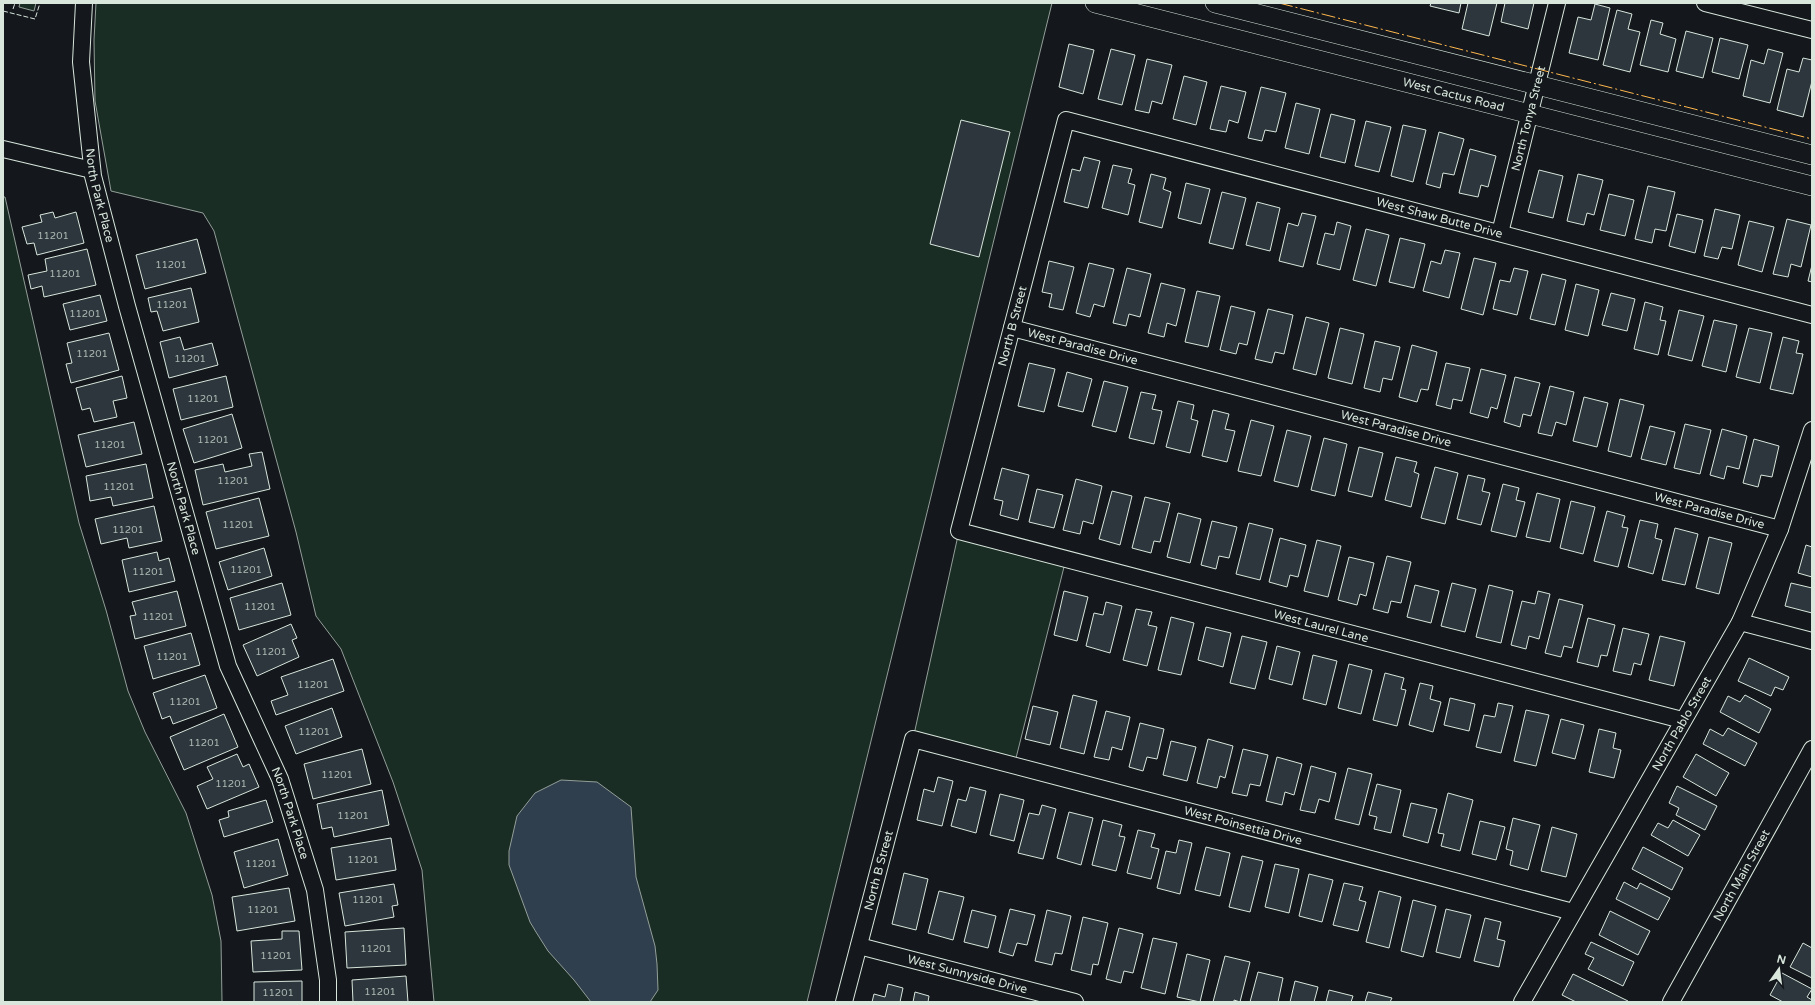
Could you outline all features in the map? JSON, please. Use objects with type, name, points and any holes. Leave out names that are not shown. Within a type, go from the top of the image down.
[{"type":"street","name":"North Park Place","points":[[84,3],[81,62],[92,170],[127,306],[228,666],[280,779],[315,890],[328,980],[328,1002]]},
{"type":"street","name":"West Cactus Road","points":[[1095,3],[1812,186]]},
{"type":"street","points":[[1215,3],[1812,155]]},
{"type":"street","name":"North Tonya Street","points":[[1500,233],[1558,3]]},
{"type":"street","points":[[1709,4],[1812,30]]},
{"type":"street","name":"West Shaw Butte Drive","points":[[1066,120],[1812,315]]},
{"type":"street","name":"North B Street","points":[[959,531],[1066,120]]},
{"type":"street","points":[[3,149],[92,170]]},
{"type":"street","name":"West Paradise Drive","points":[[1012,328],[1780,528]]},
{"type":"street","name":"North Pablo Street","points":[[1522,1002],[1682,720],[1740,622],[1780,528],[1812,430]]},
{"type":"street","name":"West Laurel Lane","points":[[959,531],[1682,720]]},
{"type":"street","points":[[1740,622],[1812,641]]},
{"type":"street","name":"North B Street","points":[[844,1002],[913,739]]},
{"type":"street","name":"West Poinsettia Drive","points":[[913,739],[1573,912]]},
{"type":"street","name":"North Main Street","points":[[1671,1002],[1812,749]]},
{"type":"street","name":"West Sunnyside Drive","points":[[859,946],[1075,1002]]},
{"type":"green space","points":[[20,3],[36,3],[34,11],[19,7]]},
{"type":"green space","points":[[96,3],[1052,3],[807,1002],[434,1002],[422,870],[393,782],[341,649],[316,616],[296,532],[214,231],[203,213],[111,191],[95,101],[94,40]]},
{"type":"green space","points":[[3,197],[5,197],[79,523],[106,610],[128,691],[145,732],[186,813],[212,895],[221,941],[222,1002],[3,1002]]},
{"type":"green space","points":[[959,531],[1066,559],[1014,766],[913,739]]},
{"type":"water","points":[[561,780],[597,782],[631,807],[636,877],[655,946],[657,964],[658,990],[650,1002],[591,1002],[548,951],[530,922],[509,865],[509,851],[517,816],[535,793]]},
{"type":"building","points":[[1431,3],[1461,3],[1459,13],[1430,6]]},
{"type":"building","points":[[1468,3],[1497,3],[1489,36],[1462,29]]},
{"type":"building","points":[[1505,3],[1534,3],[1528,29],[1501,22]]},
{"type":"building","points":[[1595,4],[1610,8],[1598,60],[1569,53],[1578,17],[1591,20]]},
{"type":"building","points":[[1617,10],[1632,14],[1628,29],[1640,32],[1630,72],[1603,65]]},
{"type":"building","points":[[1651,20],[1663,23],[1660,34],[1676,39],[1668,72],[1640,65]]},
{"type":"building","points":[[1686,31],[1713,38],[1703,78],[1676,71]]},
{"type":"building","points":[[1720,38],[1748,45],[1739,79],[1712,72]]},
{"type":"building","points":[[1069,44],[1094,50],[1083,94],[1059,87]]},
{"type":"building","points":[[1111,49],[1135,55],[1122,105],[1098,99]]},
{"type":"building","points":[[1768,49],[1783,53],[1770,103],[1743,96],[1751,60],[1764,64]]},
{"type":"building","points":[[1803,58],[1812,60],[1812,81],[1803,117],[1777,110],[1787,69],[1799,72]]},
{"type":"building","points":[[1147,59],[1172,65],[1162,104],[1152,101],[1149,113],[1135,110]]},
{"type":"building","points":[[1184,76],[1207,82],[1196,125],[1173,119]]},
{"type":"building","points":[[1221,86],[1246,92],[1238,123],[1229,120],[1226,132],[1210,129]]},
{"type":"building","points":[[1261,87],[1286,93],[1276,132],[1265,130],[1262,141],[1248,138]]},
{"type":"building","points":[[1296,103],[1320,109],[1309,154],[1285,148]]},
{"type":"building","points":[[1331,114],[1355,120],[1345,163],[1320,157]]},
{"type":"building","points":[[961,120],[1010,132],[979,257],[930,244]]},
{"type":"building","points":[[1366,121],[1391,127],[1379,172],[1355,166]]},
{"type":"building","points":[[1403,125],[1426,130],[1413,182],[1391,176]]},
{"type":"building","points":[[1439,132],[1464,139],[1454,175],[1443,173],[1440,188],[1426,184]]},
{"type":"building","points":[[1470,149],[1496,156],[1488,187],[1481,185],[1478,197],[1459,193]]},
{"type":"building","points":[[1084,157],[1100,161],[1088,208],[1064,202],[1072,169],[1080,171]]},
{"type":"building","points":[[1113,165],[1132,169],[1128,183],[1135,185],[1128,215],[1102,208]]},
{"type":"building","points":[[1539,170],[1563,176],[1553,218],[1528,212]]},
{"type":"building","points":[[1151,174],[1166,178],[1163,189],[1171,192],[1162,228],[1139,222]]},
{"type":"building","points":[[1578,174],[1603,180],[1594,215],[1587,213],[1584,225],[1567,221]]},
{"type":"building","points":[[1186,183],[1210,189],[1201,224],[1178,218]]},
{"type":"building","points":[[1648,186],[1675,192],[1666,231],[1655,229],[1652,243],[1635,239]]},
{"type":"building","points":[[1222,192],[1246,198],[1233,249],[1209,243]]},
{"type":"building","points":[[1609,194],[1634,200],[1625,236],[1600,230]]},
{"type":"building","points":[[1257,202],[1280,208],[1270,251],[1246,245]]},
{"type":"building","points":[[1715,209],[1740,215],[1732,249],[1722,247],[1718,259],[1704,256]]},
{"type":"building","points":[[53,212],[55,218],[76,212],[84,243],[37,255],[34,243],[27,244],[22,227],[42,222],[40,215]]},
{"type":"building","points":[[1302,213],[1316,216],[1303,267],[1279,261],[1288,223],[1298,226]]},
{"type":"building","points":[[1677,214],[1703,220],[1695,253],[1669,246]]},
{"type":"building","points":[[1787,219],[1811,225],[1801,267],[1791,264],[1788,277],[1773,274]]},
{"type":"building","points":[[1749,221],[1774,227],[1762,272],[1738,265]]},
{"type":"building","points":[[1337,222],[1351,226],[1340,270],[1317,264],[1325,233],[1334,235]]},
{"type":"building","points":[[1366,229],[1389,235],[1376,286],[1353,280]]},
{"type":"building","points":[[1400,238],[1425,244],[1414,288],[1389,282]]},
{"type":"building","points":[[197,239],[206,273],[145,289],[136,255]]},
{"type":"building","points":[[87,249],[96,285],[44,297],[42,286],[31,289],[28,275],[47,271],[45,259]]},
{"type":"building","points":[[1445,250],[1460,253],[1449,298],[1423,291],[1431,261],[1441,264]]},
{"type":"building","points":[[1474,258],[1496,263],[1483,315],[1461,309]]},
{"type":"building","points":[[1049,261],[1074,267],[1063,310],[1049,307],[1052,294],[1042,292]]},
{"type":"building","points":[[1089,263],[1114,269],[1104,307],[1094,304],[1090,317],[1076,313]]},
{"type":"building","points":[[1812,265],[1812,282],[1808,281]]},
{"type":"building","points":[[1127,268],[1151,274],[1140,317],[1129,314],[1126,326],[1113,323]]},
{"type":"building","points":[[1514,268],[1528,271],[1517,315],[1493,309],[1500,280],[1510,282]]},
{"type":"building","points":[[1542,274],[1566,280],[1555,325],[1530,319]]},
{"type":"building","points":[[1161,283],[1185,289],[1176,326],[1167,323],[1164,337],[1148,333]]},
{"type":"building","points":[[1576,284],[1599,290],[1588,336],[1565,330]]},
{"type":"building","points":[[191,288],[199,322],[163,331],[157,311],[151,312],[148,298]]},
{"type":"building","points":[[1197,291],[1220,296],[1208,347],[1185,342]]},
{"type":"building","points":[[1611,293],[1635,299],[1627,331],[1602,325]]},
{"type":"building","points":[[100,295],[107,321],[70,330],[63,304]]},
{"type":"building","points":[[1645,302],[1663,307],[1660,320],[1666,321],[1658,355],[1634,349]]},
{"type":"building","points":[[1231,306],[1255,312],[1247,345],[1239,343],[1236,354],[1220,350]]},
{"type":"building","points":[[1268,309],[1293,315],[1284,354],[1275,352],[1272,363],[1255,359]]},
{"type":"building","points":[[1679,310],[1704,316],[1692,361],[1668,355]]},
{"type":"building","points":[[1306,317],[1329,323],[1316,375],[1293,369]]},
{"type":"building","points":[[1714,320],[1737,325],[1726,372],[1702,366]]},
{"type":"building","points":[[1340,328],[1364,334],[1352,384],[1328,378]]},
{"type":"building","points":[[1749,328],[1772,333],[1760,383],[1736,377]]},
{"type":"building","points":[[109,333],[119,370],[71,383],[66,364],[72,363],[67,343]]},
{"type":"building","points":[[180,337],[184,350],[212,343],[218,365],[169,378],[160,342]]},
{"type":"building","points":[[1783,337],[1799,341],[1796,353],[1803,354],[1793,394],[1770,389]]},
{"type":"building","points":[[1375,341],[1400,347],[1392,380],[1383,378],[1380,392],[1364,388]]},
{"type":"building","points":[[1412,345],[1437,352],[1428,390],[1421,389],[1417,402],[1399,397]]},
{"type":"building","points":[[1029,363],[1055,369],[1044,412],[1018,406]]},
{"type":"building","points":[[1446,363],[1470,368],[1462,401],[1453,399],[1451,409],[1436,405]]},
{"type":"building","points":[[1481,369],[1506,375],[1497,409],[1491,407],[1488,418],[1470,413]]},
{"type":"building","points":[[1067,372],[1092,379],[1083,412],[1058,406]]},
{"type":"building","points":[[122,376],[127,398],[113,401],[117,417],[94,422],[90,408],[82,410],[76,388]]},
{"type":"building","points":[[226,376],[233,407],[181,420],[173,389]]},
{"type":"building","points":[[1515,377],[1540,383],[1531,416],[1523,414],[1520,427],[1504,422]]},
{"type":"building","points":[[1104,381],[1128,387],[1116,432],[1092,426]]},
{"type":"building","points":[[1550,386],[1574,392],[1566,425],[1556,422],[1552,436],[1538,433]]},
{"type":"building","points":[[1141,392],[1156,395],[1152,409],[1162,411],[1154,444],[1129,438]]},
{"type":"building","points":[[1584,397],[1608,403],[1597,447],[1573,441]]},
{"type":"building","points":[[1620,399],[1644,405],[1631,457],[1608,451]]},
{"type":"building","points":[[1178,401],[1194,405],[1191,419],[1198,421],[1190,453],[1166,447]]},
{"type":"building","points":[[1213,410],[1229,414],[1225,429],[1235,431],[1227,462],[1202,456]]},
{"type":"building","points":[[232,414],[242,448],[194,463],[183,429]]},
{"type":"building","points":[[1251,420],[1274,426],[1261,476],[1238,471]]},
{"type":"building","points":[[134,422],[142,454],[86,467],[78,435]]},
{"type":"building","points":[[1685,424],[1711,430],[1700,474],[1674,468]]},
{"type":"building","points":[[1650,426],[1675,432],[1666,465],[1641,459]]},
{"type":"building","points":[[1722,429],[1747,436],[1739,469],[1727,466],[1724,479],[1710,475]]},
{"type":"building","points":[[1287,430],[1311,436],[1298,487],[1274,481]]},
{"type":"building","points":[[1324,438],[1347,444],[1335,496],[1311,490]]},
{"type":"building","points":[[1754,439],[1779,446],[1772,477],[1761,475],[1758,487],[1743,483]]},
{"type":"building","points":[[1359,447],[1383,453],[1372,497],[1348,491]]},
{"type":"building","points":[[262,452],[270,489],[203,505],[195,470],[223,464],[225,472],[252,466],[249,454]]},
{"type":"building","points":[[1396,457],[1417,462],[1414,472],[1419,474],[1411,507],[1385,500]]},
{"type":"building","points":[[146,464],[153,498],[113,506],[111,497],[90,501],[86,476]]},
{"type":"building","points":[[1435,467],[1458,473],[1445,524],[1421,518]]},
{"type":"building","points":[[1002,468],[1029,475],[1018,520],[1000,515],[1003,501],[994,499]]},
{"type":"building","points":[[1468,475],[1485,479],[1482,491],[1490,493],[1481,525],[1457,519]]},
{"type":"building","points":[[1076,479],[1102,486],[1093,524],[1083,521],[1080,534],[1063,530]]},
{"type":"building","points":[[1503,484],[1519,488],[1516,500],[1525,502],[1516,537],[1491,531]]},
{"type":"building","points":[[1037,489],[1063,495],[1054,528],[1029,522]]},
{"type":"building","points":[[1112,491],[1132,496],[1120,545],[1099,539]]},
{"type":"building","points":[[1537,493],[1560,499],[1550,542],[1526,537]]},
{"type":"building","points":[[1145,497],[1170,503],[1160,542],[1154,541],[1151,553],[1132,548]]},
{"type":"building","points":[[259,498],[269,536],[216,549],[206,512]]},
{"type":"building","points":[[1571,501],[1595,507],[1583,554],[1560,548]]},
{"type":"building","points":[[154,506],[162,541],[129,548],[127,538],[101,544],[95,519]]},
{"type":"building","points":[[1607,511],[1625,516],[1622,527],[1628,528],[1618,567],[1594,561]]},
{"type":"building","points":[[1178,513],[1201,519],[1190,563],[1167,557]]},
{"type":"building","points":[[1640,520],[1658,524],[1655,538],[1662,540],[1653,574],[1628,567]]},
{"type":"building","points":[[1212,521],[1237,527],[1229,558],[1219,556],[1216,569],[1201,565]]},
{"type":"building","points":[[1249,523],[1273,529],[1260,580],[1236,574]]},
{"type":"building","points":[[1675,528],[1698,534],[1685,585],[1662,580]]},
{"type":"building","points":[[1709,537],[1732,543],[1719,594],[1696,588]]},
{"type":"building","points":[[1280,538],[1306,545],[1298,577],[1290,575],[1287,587],[1269,582]]},
{"type":"building","points":[[1317,540],[1341,546],[1328,597],[1304,591]]},
{"type":"building","points":[[1806,545],[1812,547],[1812,577],[1798,573]]},
{"type":"building","points":[[264,548],[272,576],[228,590],[219,562]]},
{"type":"building","points":[[157,552],[159,561],[169,558],[175,581],[129,592],[122,560]]},
{"type":"building","points":[[1387,556],[1411,562],[1401,603],[1391,601],[1388,613],[1373,609]]},
{"type":"building","points":[[1349,557],[1374,563],[1366,596],[1360,594],[1357,605],[1338,600]]},
{"type":"building","points":[[282,583],[291,615],[239,630],[230,598]]},
{"type":"building","points":[[1452,583],[1476,589],[1465,632],[1441,626]]},
{"type":"building","points":[[1791,583],[1812,588],[1812,613],[1785,606]]},
{"type":"building","points":[[1415,585],[1439,591],[1431,623],[1407,617]]},
{"type":"building","points":[[1489,585],[1513,591],[1501,643],[1476,637]]},
{"type":"building","points":[[177,591],[186,626],[135,639],[130,616],[136,615],[132,602]]},
{"type":"building","points":[[1064,591],[1088,597],[1077,641],[1054,635]]},
{"type":"building","points":[[1538,591],[1550,594],[1539,639],[1529,636],[1526,649],[1511,645],[1522,601],[1535,604]]},
{"type":"building","points":[[1559,599],[1583,605],[1572,648],[1564,646],[1561,657],[1545,653]]},
{"type":"building","points":[[1106,602],[1122,606],[1110,653],[1086,646],[1094,613],[1103,615]]},
{"type":"building","points":[[1136,609],[1152,612],[1148,625],[1157,627],[1147,666],[1123,660]]},
{"type":"building","points":[[1171,617],[1194,623],[1181,675],[1158,670]]},
{"type":"building","points":[[1588,618],[1615,625],[1607,656],[1601,655],[1598,667],[1577,662]]},
{"type":"building","points":[[291,624],[297,638],[292,640],[299,657],[257,676],[243,645]]},
{"type":"building","points":[[1206,627],[1231,633],[1223,667],[1198,660]]},
{"type":"building","points":[[1623,628],[1649,634],[1641,665],[1634,663],[1631,675],[1613,671]]},
{"type":"building","points":[[191,633],[200,665],[153,679],[144,646]]},
{"type":"building","points":[[1242,636],[1267,642],[1255,689],[1230,683]]},
{"type":"building","points":[[1660,636],[1685,642],[1674,686],[1649,680]]},
{"type":"building","points":[[1277,646],[1300,652],[1292,685],[1269,679]]},
{"type":"building","points":[[1313,655],[1337,661],[1326,705],[1303,699]]},
{"type":"building","points":[[1749,658],[1789,677],[1783,690],[1775,687],[1771,696],[1738,681]]},
{"type":"building","points":[[333,659],[344,691],[276,715],[271,701],[288,695],[281,677]]},
{"type":"building","points":[[1349,664],[1372,670],[1361,714],[1338,708]]},
{"type":"building","points":[[1385,673],[1404,678],[1401,689],[1406,690],[1397,726],[1373,720]]},
{"type":"building","points":[[205,675],[217,708],[173,724],[170,716],[162,719],[153,693]]},
{"type":"building","points":[[1420,683],[1433,686],[1430,699],[1441,702],[1433,732],[1409,725]]},
{"type":"building","points":[[1073,695],[1097,701],[1084,754],[1060,748]]},
{"type":"building","points":[[1745,695],[1771,709],[1759,733],[1720,712],[1728,696],[1740,702]]},
{"type":"building","points":[[1450,698],[1475,704],[1469,731],[1444,725]]},
{"type":"building","points":[[1498,703],[1513,706],[1501,753],[1476,747],[1484,715],[1495,717]]},
{"type":"building","points":[[1033,706],[1058,712],[1050,745],[1025,739]]},
{"type":"building","points":[[332,708],[342,737],[296,754],[285,726]]},
{"type":"building","points":[[1526,710],[1549,715],[1536,766],[1514,761]]},
{"type":"building","points":[[1106,711],[1130,717],[1122,750],[1112,747],[1109,760],[1094,757]]},
{"type":"building","points":[[224,714],[238,747],[184,770],[170,737]]},
{"type":"building","points":[[1561,719],[1584,725],[1575,759],[1552,753]]},
{"type":"building","points":[[1140,723],[1164,729],[1157,759],[1147,757],[1143,771],[1129,767]]},
{"type":"building","points":[[1728,728],[1757,743],[1745,766],[1703,744],[1710,729],[1723,736]]},
{"type":"building","points":[[1599,729],[1616,733],[1613,748],[1621,750],[1614,778],[1589,772]]},
{"type":"building","points":[[1208,739],[1233,746],[1225,778],[1220,776],[1217,788],[1197,783]]},
{"type":"building","points":[[1171,741],[1196,747],[1187,781],[1163,775]]},
{"type":"building","points":[[362,749],[371,784],[313,799],[304,764]]},
{"type":"building","points":[[1243,749],[1268,755],[1260,786],[1250,784],[1247,796],[1232,793]]},
{"type":"building","points":[[237,754],[243,767],[249,764],[259,787],[207,809],[197,786],[213,779],[207,767]]},
{"type":"building","points":[[1696,754],[1729,773],[1716,796],[1683,777]]},
{"type":"building","points":[[1277,757],[1302,764],[1294,795],[1285,792],[1282,805],[1266,801]]},
{"type":"building","points":[[1311,766],[1336,773],[1329,802],[1319,799],[1315,813],[1300,810]]},
{"type":"building","points":[[1348,768],[1372,774],[1359,825],[1335,819]]},
{"type":"building","points":[[938,777],[953,781],[942,826],[917,820],[924,789],[934,792]]},
{"type":"building","points":[[1377,784],[1401,790],[1391,833],[1374,829],[1377,817],[1369,815]]},
{"type":"building","points":[[1677,786],[1717,806],[1705,830],[1676,815],[1679,808],[1669,803]]},
{"type":"building","points":[[970,787],[986,791],[976,833],[951,826],[958,799],[966,801]]},
{"type":"building","points":[[382,790],[389,825],[334,837],[332,827],[322,829],[317,804]]},
{"type":"building","points":[[1448,793],[1473,800],[1460,851],[1441,846],[1444,834],[1438,833]]},
{"type":"building","points":[[1000,794],[1024,800],[1014,841],[990,835]]},
{"type":"building","points":[[266,800],[273,822],[224,837],[219,820],[229,817],[228,811]]},
{"type":"building","points":[[1411,803],[1437,809],[1428,843],[1403,836]]},
{"type":"building","points":[[1042,805],[1056,809],[1043,859],[1018,853],[1029,813],[1039,815]]},
{"type":"building","points":[[1069,812],[1093,818],[1081,865],[1057,858]]},
{"type":"building","points":[[1513,818],[1540,825],[1528,870],[1510,865],[1513,851],[1506,849]]},
{"type":"building","points":[[1103,820],[1122,825],[1119,836],[1125,837],[1116,871],[1092,865]]},
{"type":"building","points":[[1673,820],[1700,835],[1688,856],[1651,835],[1658,823],[1668,828]]},
{"type":"building","points":[[1480,821],[1505,827],[1496,860],[1472,854]]},
{"type":"building","points":[[1552,827],[1577,834],[1566,877],[1541,871]]},
{"type":"building","points":[[1138,830],[1155,834],[1151,847],[1159,849],[1151,879],[1127,873]]},
{"type":"building","points":[[391,838],[396,870],[336,880],[331,848]]},
{"type":"building","points":[[278,839],[288,875],[244,888],[234,852]]},
{"type":"building","points":[[1179,840],[1192,843],[1180,894],[1157,888],[1166,851],[1176,853]]},
{"type":"building","points":[[1206,847],[1230,853],[1220,896],[1195,890]]},
{"type":"building","points":[[1643,847],[1683,868],[1672,890],[1632,869]]},
{"type":"building","points":[[1242,856],[1263,861],[1250,912],[1229,907]]},
{"type":"building","points":[[1275,864],[1299,869],[1289,913],[1265,907]]},
{"type":"building","points":[[904,873],[928,879],[916,930],[892,924]]},
{"type":"building","points":[[1309,874],[1333,880],[1322,922],[1299,916]]},
{"type":"building","points":[[1624,882],[1637,889],[1640,883],[1670,898],[1658,920],[1616,899]]},
{"type":"building","points":[[1344,883],[1363,887],[1359,900],[1366,902],[1358,931],[1333,925]]},
{"type":"building","points":[[394,884],[398,905],[392,906],[394,917],[345,926],[339,893]]},
{"type":"building","points":[[289,888],[295,921],[237,931],[232,897]]},
{"type":"building","points":[[939,891],[964,897],[953,940],[928,933]]},
{"type":"building","points":[[1379,891],[1401,897],[1389,948],[1366,942]]},
{"type":"building","points":[[1413,900],[1436,906],[1423,957],[1401,951]]},
{"type":"building","points":[[1010,909],[1035,915],[1027,945],[1017,943],[1013,956],[999,952]]},
{"type":"building","points":[[1446,909],[1471,915],[1460,958],[1436,952]]},
{"type":"building","points":[[972,910],[996,916],[988,948],[964,942]]},
{"type":"building","points":[[1047,910],[1071,916],[1062,954],[1055,953],[1052,965],[1035,961]]},
{"type":"building","points":[[1610,911],[1650,931],[1638,955],[1599,935]]},
{"type":"building","points":[[1083,917],[1108,923],[1098,965],[1093,964],[1091,975],[1071,970]]},
{"type":"building","points":[[1485,918],[1501,922],[1497,939],[1505,941],[1499,967],[1474,961]]},
{"type":"building","points":[[404,928],[406,965],[347,968],[345,932]]},
{"type":"building","points":[[1119,928],[1143,934],[1133,973],[1124,971],[1121,983],[1106,979]]},
{"type":"building","points":[[282,931],[299,931],[302,970],[253,972],[251,941],[282,939]]},
{"type":"building","points":[[1153,938],[1177,943],[1165,994],[1141,988]]},
{"type":"building","points":[[1591,942],[1634,962],[1623,986],[1588,969],[1594,958],[1585,954]]},
{"type":"building","points":[[1803,943],[1812,948],[1812,978],[1790,967]]},
{"type":"building","points":[[1187,954],[1210,960],[1200,1002],[1177,997]]},
{"type":"building","points":[[1225,956],[1250,962],[1240,1002],[1234,1000],[1234,1002],[1213,1002]]},
{"type":"building","points":[[1258,972],[1283,978],[1278,1002],[1250,1002]]},
{"type":"building","points":[[1782,973],[1812,989],[1807,997],[1812,1000],[1812,1002],[1783,1002],[1770,995]]},
{"type":"building","points":[[1573,974],[1628,1001],[1576,1002],[1562,995]]},
{"type":"building","points":[[406,976],[408,1002],[353,1002],[352,980]]},
{"type":"building","points":[[302,981],[302,1002],[254,1002],[254,982]]},
{"type":"building","points":[[1295,981],[1318,987],[1314,1002],[1290,1002]]},
{"type":"building","points":[[888,984],[903,988],[900,1002],[872,1002],[874,994],[885,997]]},
{"type":"building","points":[[1329,990],[1353,996],[1351,1002],[1326,1002]]},
{"type":"building","points":[[915,992],[929,996],[928,1002],[913,1002]]},
{"type":"building","points":[[1368,992],[1392,998],[1390,1002],[1365,1002]]},
{"type":"fence","points":[[13,9],[15,3]]},
{"type":"fence","points":[[3,11],[35,19],[40,3]]},
{"type":"power","points":[[1279,3],[1812,139]]}]
